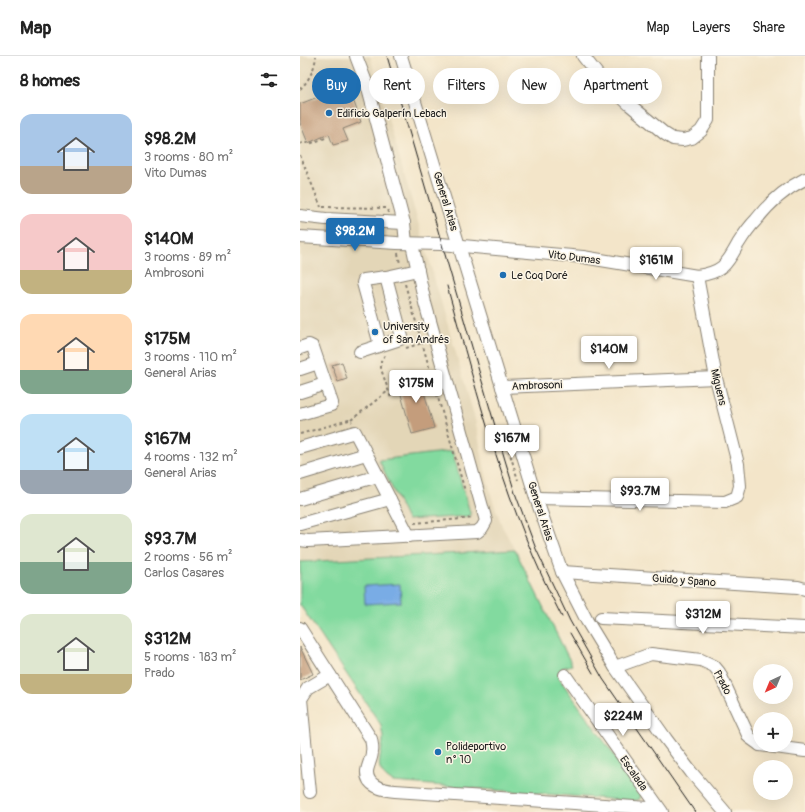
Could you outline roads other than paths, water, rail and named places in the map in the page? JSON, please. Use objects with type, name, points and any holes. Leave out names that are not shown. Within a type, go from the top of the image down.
[{"type":"street","points":[[356,56],[367,85],[404,223],[405,243],[418,270],[425,303],[486,520],[478,532],[304,541],[302,524],[390,498]]},
{"type":"street","name":"General Arias","points":[[401,56],[536,498],[562,572],[587,621],[615,667],[691,772],[725,812]]},
{"type":"street","points":[[583,56],[598,75],[630,105],[665,134],[674,139],[683,140],[692,138],[701,131],[708,120],[708,56]]},
{"type":"street","name":"Vito Dumas","points":[[300,236],[583,257],[697,276],[717,271],[726,265],[744,235],[766,207],[790,186],[805,179]]},
{"type":"street","points":[[300,216],[326,220],[404,223]]},
{"type":"street","points":[[384,349],[363,283],[364,280],[368,278],[386,277],[418,270]]},
{"type":"street","name":"Miguens","points":[[536,498],[725,502],[737,497],[740,486],[738,464],[716,378],[697,276]]},
{"type":"street","points":[[360,352],[384,349],[402,337],[386,277]]},
{"type":"street","points":[[300,348],[309,345],[313,347],[332,403],[331,405],[300,414]]},
{"type":"street","points":[[300,369],[318,363]]},
{"type":"street","name":"Ambrosoni","points":[[502,387],[716,378]]},
{"type":"street","points":[[300,392],[325,384]]},
{"type":"street","points":[[300,448],[355,432],[409,536]]},
{"type":"street","points":[[300,474],[366,454]]},
{"type":"street","points":[[300,499],[378,476]]},
{"type":"street","name":"Guido y Spano","points":[[562,572],[798,587],[805,589]]},
{"type":"street","points":[[602,618],[805,628]]},
{"type":"street","points":[[300,628],[371,740],[372,752],[367,770],[371,783],[385,790],[648,808],[661,812]]},
{"type":"street","name":"Prado","points":[[615,667],[651,654],[701,660],[714,666],[719,672],[749,737],[753,740]]},
{"type":"street","points":[[310,792],[301,699],[308,688],[330,675]]},
{"type":"street","name":"Escalada","points":[[565,675],[661,812]]},
{"type":"street","name":"Prado","points":[[793,749],[805,751]]},
{"type":"water","points":[[400,584],[401,602],[365,604],[364,586]]},
{"type":"tram line","points":[[387,56],[505,460],[515,493],[536,549],[570,621],[603,679],[695,812]]},
{"type":"tram line","points":[[447,286],[483,413],[510,496],[525,537],[562,617]]},
{"type":"tram line","points":[[570,633],[593,673]]},
{"type":"place","name":"Edificio Galperín Lebach","points":[[329,113]]},
{"type":"place","name":"Le Coq Doré","points":[[503,275]]},
{"type":"place","name":"University of San Andrés","points":[[375,332]]},
{"type":"place","name":"Polideportivo n° 10","points":[[438,752]]}]
